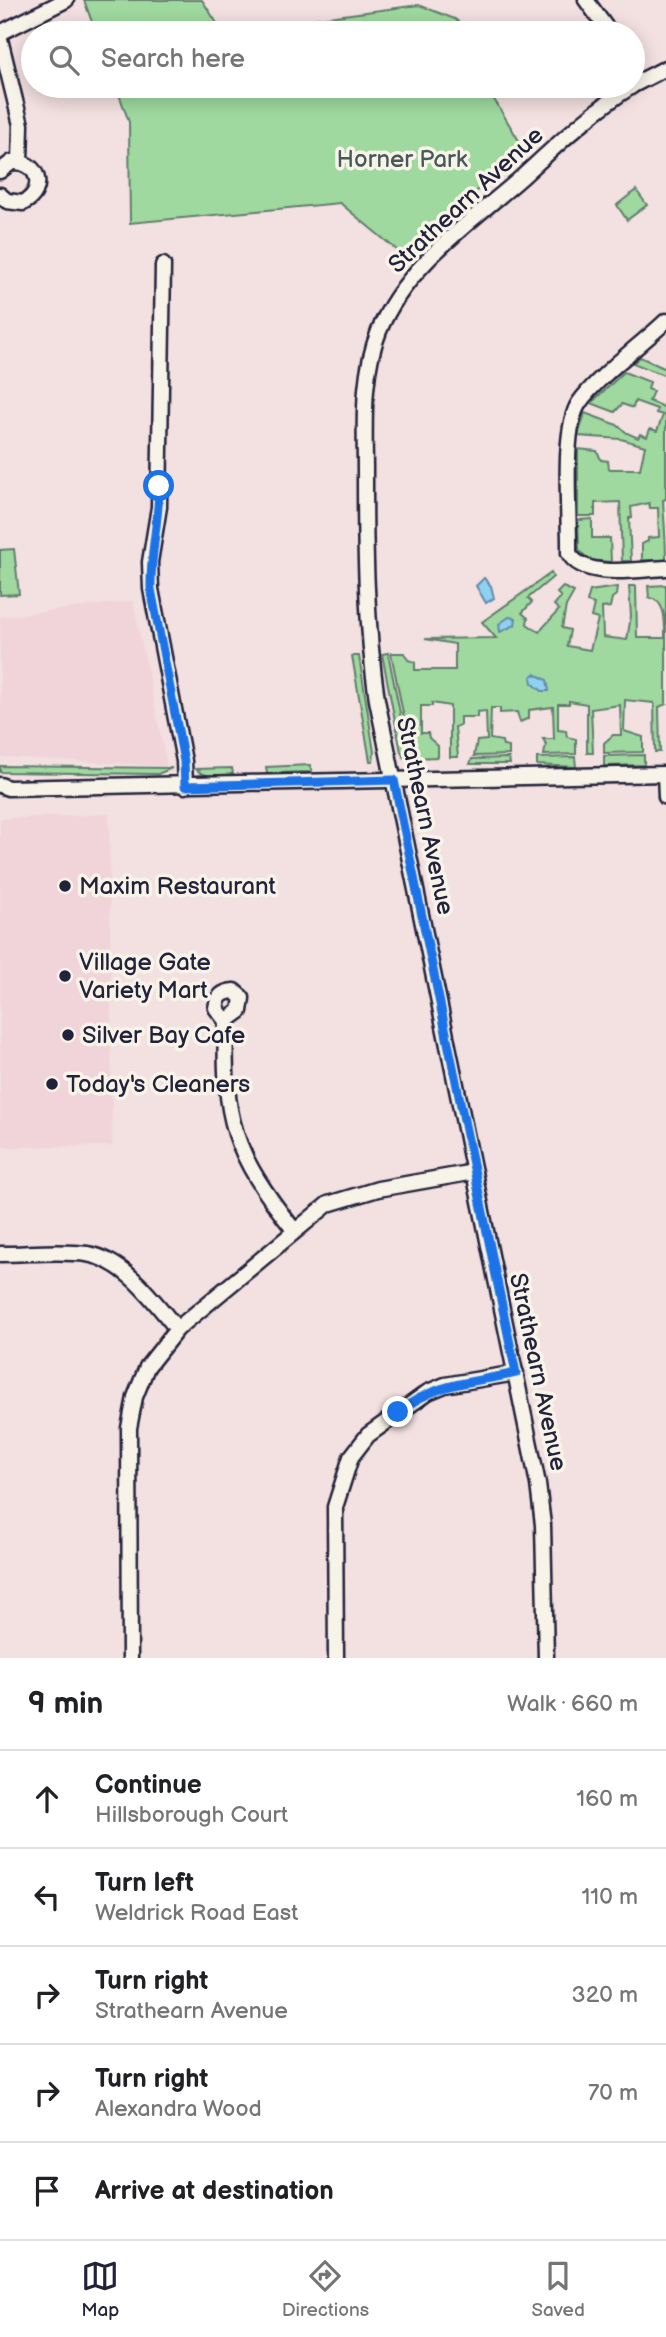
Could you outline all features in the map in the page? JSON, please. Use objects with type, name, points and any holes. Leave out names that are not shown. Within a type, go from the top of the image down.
[{"type":"street","points":[[24,21],[66,0]]},
{"type":"street","points":[[586,0],[601,21]]},
{"type":"street","points":[[0,33],[21,22]]},
{"type":"street","points":[[0,39],[21,125],[20,162]]},
{"type":"street","name":"Strathearn Avenue","points":[[645,77],[666,68]]},
{"type":"street","name":"Strathearn Avenue","points":[[546,1658],[543,1525],[516,1373],[377,700],[366,607],[365,397],[369,362],[379,331],[406,284],[426,262],[613,98]]},
{"type":"street","points":[[0,171],[12,162],[20,162],[28,164],[38,177],[36,193],[30,200],[15,204],[0,195]]},
{"type":"street","points":[[163,265],[159,507],[150,562],[151,589],[184,761],[185,786]]},
{"type":"street","points":[[666,321],[591,390],[573,416],[569,440],[569,554],[574,562],[592,570],[666,568]]},
{"type":"street","points":[[3,789],[666,774],[666,797]]},
{"type":"street","points":[[226,1021],[228,1100],[241,1153],[262,1189],[294,1230]]},
{"type":"street","points":[[130,1658],[129,1428],[135,1397],[147,1367],[177,1329],[328,1204],[378,1189],[474,1172]]},
{"type":"street","points":[[0,1254],[87,1254],[107,1260],[142,1288],[177,1329]]},
{"type":"street","points":[[336,1658],[335,1507],[351,1457],[368,1435],[428,1392],[445,1385],[516,1373]]},
{"type":"shaded area","points":[[133,601],[167,766],[0,757],[0,617]]},
{"type":"shaded area","points":[[109,814],[112,1146],[0,1147],[0,819]]},
{"type":"green space","points":[[84,0],[202,0],[216,21],[92,21]]},
{"type":"green space","points":[[419,5],[457,21],[298,21]]},
{"type":"green space","name":"Horner Park","points":[[120,98],[493,98],[524,149],[404,256],[340,203],[130,223],[129,122]]},
{"type":"green space","points":[[636,190],[647,205],[627,220],[617,205]]},
{"type":"green space","points":[[640,357],[666,369],[666,376],[633,363]]},
{"type":"green space","points":[[624,372],[650,382],[648,389],[653,391],[649,401],[666,408],[666,499],[663,500],[666,560],[642,560],[642,544],[648,541],[648,538],[659,537],[658,508],[650,508],[649,503],[631,507],[631,561],[622,561],[620,502],[595,503],[595,516],[578,516],[578,449],[597,451],[601,460],[608,461],[609,469],[640,469],[645,446],[621,439],[578,436],[585,413],[617,425],[638,438],[640,434],[647,437],[650,429],[657,431],[663,415],[656,413],[657,409],[635,401],[633,408],[622,404],[615,412],[591,403]]},
{"type":"green space","points":[[592,519],[592,538],[610,538],[611,562],[589,560],[579,550],[578,520]]},
{"type":"green space","points":[[14,549],[19,594],[0,595],[0,550]]},
{"type":"green space","points":[[551,573],[553,577],[528,598],[532,602],[522,613],[528,618],[527,624],[539,632],[559,610],[554,605],[561,597],[557,593],[563,587],[574,592],[566,606],[562,628],[570,630],[567,646],[590,650],[598,619],[591,617],[594,604],[587,602],[590,591],[617,587],[610,607],[602,608],[603,637],[627,640],[631,616],[629,586],[636,586],[637,638],[665,638],[662,607],[649,598],[648,586],[666,585],[666,704],[659,707],[660,752],[655,752],[654,703],[625,700],[624,731],[643,737],[643,752],[604,753],[604,743],[613,735],[621,735],[620,705],[591,709],[593,753],[587,753],[587,704],[569,701],[569,704],[558,704],[558,730],[566,731],[567,737],[576,739],[576,754],[544,755],[546,744],[543,739],[554,739],[553,707],[529,710],[529,718],[520,722],[517,712],[500,713],[500,708],[491,708],[490,739],[502,741],[503,746],[509,747],[509,755],[474,756],[477,741],[487,740],[486,711],[477,712],[477,717],[460,717],[460,725],[455,727],[458,757],[450,757],[450,706],[432,703],[432,706],[421,706],[421,733],[428,733],[429,738],[438,746],[438,757],[412,758],[391,653],[404,653],[408,660],[415,662],[415,670],[455,670],[455,644],[425,639],[496,638],[482,622]]},
{"type":"green space","points":[[388,653],[409,758],[404,758],[401,752],[382,654]]},
{"type":"green space","points":[[352,656],[359,656],[374,752],[373,761],[370,761]]},
{"type":"green space","points":[[644,755],[644,765],[604,766],[604,756]]},
{"type":"green space","points":[[575,757],[576,767],[537,765],[537,758]]},
{"type":"green space","points":[[509,758],[510,764],[470,764],[472,759]]},
{"type":"green space","points":[[310,765],[312,772],[267,773],[266,767]]},
{"type":"green space","points":[[0,766],[172,768],[158,774],[0,772]]},
{"type":"green space","points":[[232,768],[233,774],[218,775],[204,774],[196,769]]},
{"type":"water","points":[[484,578],[491,586],[494,598],[486,603],[476,586]]},
{"type":"water","points":[[509,617],[516,618],[515,625],[500,632],[499,624]]},
{"type":"water","points":[[535,674],[547,680],[549,691],[542,691],[532,683],[531,677]]},
{"type":"place","name":"Maxim Restaurant","points":[[65,886]]},
{"type":"place","name":"Village Gate Variety Mart","points":[[65,976]]},
{"type":"place","name":"Silver Bay Cafe","points":[[68,1035]]},
{"type":"place","name":"Today's Cleaners","points":[[52,1084]]},
{"type":"route","points":[[159,486],[159,507],[150,562],[151,589],[184,761],[185,786],[394,780],[516,1373],[445,1385],[413,1400],[398,1412]]}]
